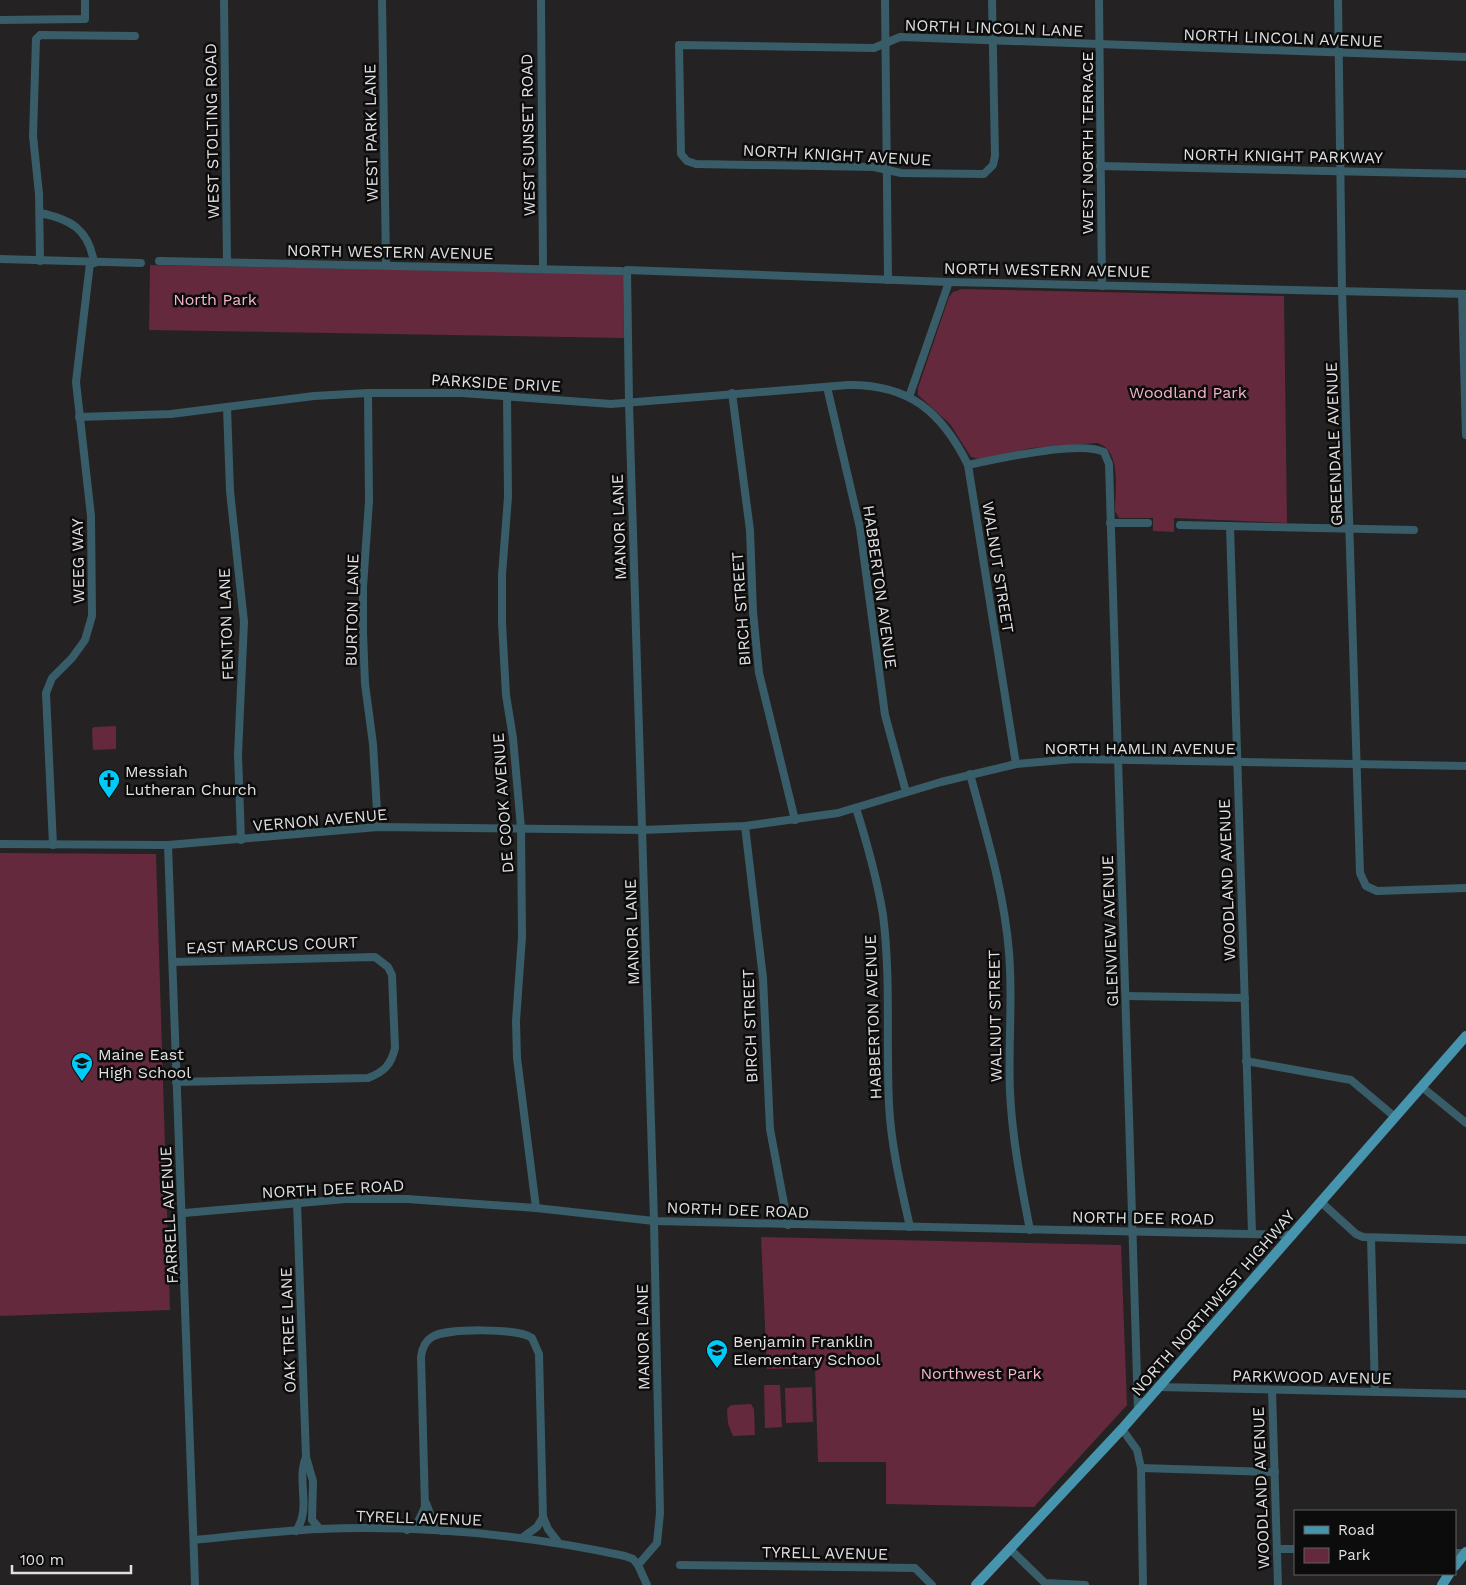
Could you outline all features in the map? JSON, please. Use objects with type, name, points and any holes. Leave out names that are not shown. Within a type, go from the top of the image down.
[{"type":"main road","name":"NORTH NORTHWEST HIGHWAY","points":[[976,1585],[1011,1550],[1122,1429],[1322,1203],[1466,1036]]},
{"type":"main road","points":[[1456,1565],[1466,1553]]},
{"type":"street","points":[[0,20],[85,19],[85,0]]},
{"type":"street","name":"WEST STOLTING ROAD","points":[[224,0],[227,262]]},
{"type":"street","name":"WEST PARK LANE","points":[[382,0],[386,265]]},
{"type":"street","name":"WEST SUNSET ROAD","points":[[540,0],[543,269]]},
{"type":"street","points":[[886,0],[888,280]]},
{"type":"street","points":[[992,0],[993,41]]},
{"type":"street","name":"WEST NORTH TERRACE","points":[[1099,0],[1102,286]]},
{"type":"street","name":"GREENDALE AVENUE","points":[[1338,0],[1342,291],[1360,873],[1366,886],[1378,891],[1466,888]]},
{"type":"street","points":[[55,20],[56,34]]},
{"type":"street","points":[[40,261],[40,213],[34,136],[36,39],[40,35],[56,34],[135,36]]},
{"type":"street","name":"NORTH LINCOLN LANE","points":[[684,158],[680,149],[679,45],[874,48],[900,37],[1100,45]]},
{"type":"street","name":"NORTH KNIGHT AVENUE","points":[[684,158],[696,164],[874,167],[901,173],[978,175],[989,171],[995,156],[993,41]]},
{"type":"street","name":"NORTH LINCOLN AVENUE","points":[[1100,45],[1466,57]]},
{"type":"street","name":"NORTH KNIGHT PARKWAY","points":[[1100,166],[1466,174]]},
{"type":"street","points":[[40,213],[60,217],[74,226],[89,243],[92,263]]},
{"type":"street","points":[[0,259],[141,263]]},
{"type":"street","name":"NORTH WESTERN AVENUE","points":[[159,261],[624,271],[949,282],[1464,294]]},
{"type":"street","name":"WEEG WAY","points":[[53,845],[46,693],[52,678],[72,658],[85,640],[93,610],[91,516],[76,382],[92,263]]},
{"type":"street","name":"MANOR LANE","points":[[624,271],[654,1221],[660,1520],[656,1542],[638,1566]]},
{"type":"street","points":[[909,397],[949,282]]},
{"type":"street","points":[[1464,294],[1466,435]]},
{"type":"street","name":"PARKSIDE DRIVE","points":[[79,417],[171,414],[314,396],[368,393],[430,392],[600,404],[732,393],[872,386],[894,390],[909,397]]},
{"type":"street","name":"HABBERTON AVENUE","points":[[827,387],[861,535],[885,715],[906,792]]},
{"type":"street","name":"BURTON LANE","points":[[368,393],[369,493],[363,587],[363,633],[365,684],[373,744],[378,827]]},
{"type":"street","name":"BIRCH STREET","points":[[732,393],[750,530],[753,612],[759,673],[794,820]]},
{"type":"street","name":"DE COOK AVENUE","points":[[507,396],[508,489],[502,575],[502,623],[506,695],[513,738],[521,828],[522,937],[516,1021],[517,1058],[536,1208]]},
{"type":"street","name":"WALNUT STREET","points":[[909,397],[928,409],[947,428],[968,465],[1016,764]]},
{"type":"street","name":"FENTON LANE","points":[[227,408],[230,491],[244,622],[238,761],[241,840]]},
{"type":"street","name":"GLENVIEW AVENUE","points":[[968,465],[1017,454],[1062,449],[1092,449],[1104,452],[1108,464],[1134,1232],[1138,1411]]},
{"type":"street","points":[[1110,523],[1148,523]]},
{"type":"street","points":[[1180,525],[1414,530]]},
{"type":"street","name":"WOODLAND AVENUE","points":[[1230,526],[1252,1234]]},
{"type":"street","name":"NORTH HAMLIN AVENUE","points":[[642,830],[745,826],[794,820],[856,808],[970,774],[1016,764],[1118,758],[1466,766]]},
{"type":"street","name":"WALNUT STREET","points":[[970,774],[997,876],[1006,926],[1011,974],[1009,1066],[1011,1113],[1030,1230]]},
{"type":"street","name":"HABBERTON AVENUE","points":[[856,808],[871,859],[882,913],[889,1001],[889,1107],[895,1153],[910,1227]]},
{"type":"street","name":"BIRCH STREET","points":[[745,826],[764,986],[770,1129],[788,1225]]},
{"type":"street","name":"VERNON AVENUE","points":[[0,844],[168,845],[378,827],[642,830]]},
{"type":"street","name":"FARRELL AVENUE","points":[[168,845],[176,1082],[184,1213],[195,1585]]},
{"type":"street","name":"EAST MARCUS COURT","points":[[173,962],[375,958],[388,967],[392,975],[394,1007],[395,1048],[393,1058],[382,1073],[368,1078],[176,1082]]},
{"type":"street","points":[[1126,996],[1245,998]]},
{"type":"street","points":[[1246,1061],[1351,1080],[1396,1117]]},
{"type":"street","points":[[1422,1087],[1466,1123]]},
{"type":"street","name":"NORTH DEE ROAD","points":[[184,1213],[298,1202],[407,1198],[536,1208],[654,1221],[1293,1235]]},
{"type":"street","name":"OAK TREE LANE","points":[[298,1202],[306,1458],[313,1480],[312,1520],[320,1529]]},
{"type":"street","points":[[1322,1203],[1356,1234],[1371,1238],[1466,1240]]},
{"type":"street","points":[[1371,1238],[1375,1392]]},
{"type":"street","points":[[407,1530],[421,1518],[425,1507],[422,1350],[431,1337],[440,1333],[479,1330],[527,1333],[537,1346],[539,1354],[543,1517],[548,1529],[558,1542]]},
{"type":"street","name":"PARKWOOD AVENUE","points":[[1158,1387],[1466,1394]]},
{"type":"street","name":"WOODLAND AVENUE","points":[[1272,1390],[1278,1585]]},
{"type":"street","points":[[1122,1429],[1136,1450],[1140,1468],[1143,1585]]},
{"type":"street","name":"OAK TREE LANE","points":[[296,1531],[304,1512],[303,1466],[306,1458]]},
{"type":"street","points":[[1140,1468],[1275,1472]]},
{"type":"street","points":[[425,1496],[429,1513],[442,1531]]},
{"type":"street","points":[[524,1537],[537,1527],[543,1517]]},
{"type":"street","name":"TYRELL AVENUE","points":[[194,1540],[320,1529],[442,1531],[524,1537],[558,1542],[625,1556],[633,1559],[638,1566]]},
{"type":"street","points":[[1277,1548],[1294,1549]]},
{"type":"street","points":[[1011,1550],[1045,1583],[1085,1585]]},
{"type":"street","name":"TYRELL AVENUE","points":[[680,1565],[915,1568],[932,1585]]},
{"type":"street","points":[[638,1566],[647,1585]]},
{"type":"green space","name":"North Park","points":[[150,265],[623,274],[624,338],[149,330]]},
{"type":"green space","name":"Woodland Park","points":[[962,289],[1284,296],[1287,523],[1174,518],[1174,532],[1153,531],[1153,518],[1119,518],[1115,511],[1116,482],[1114,462],[1105,447],[1097,443],[1032,448],[979,459],[971,457],[950,424],[918,395],[918,388],[949,297],[953,292]]},
{"type":"green space","points":[[116,726],[116,749],[93,750],[92,729],[94,727]]},
{"type":"green space","name":"Maine East High School","points":[[0,853],[156,854],[170,1310],[0,1316]]},
{"type":"green space","name":"Northwest Park","points":[[761,1237],[1121,1245],[1127,1405],[1034,1507],[886,1504],[886,1462],[818,1462],[815,1368],[767,1369]]},
{"type":"green space","points":[[764,1385],[780,1385],[782,1427],[765,1428]]},
{"type":"green space","points":[[812,1387],[813,1422],[786,1423],[785,1388]]},
{"type":"green space","points":[[751,1404],[754,1409],[755,1435],[733,1436],[728,1424],[727,1409],[731,1405]]},
{"type":"place","name":"Messiah Lutheran Church","points":[[109,799]]},
{"type":"place","name":"Maine East High School","points":[[82,1082]]},
{"type":"place","name":"Benjamin Franklin Elementary School","points":[[717,1369]]}]
